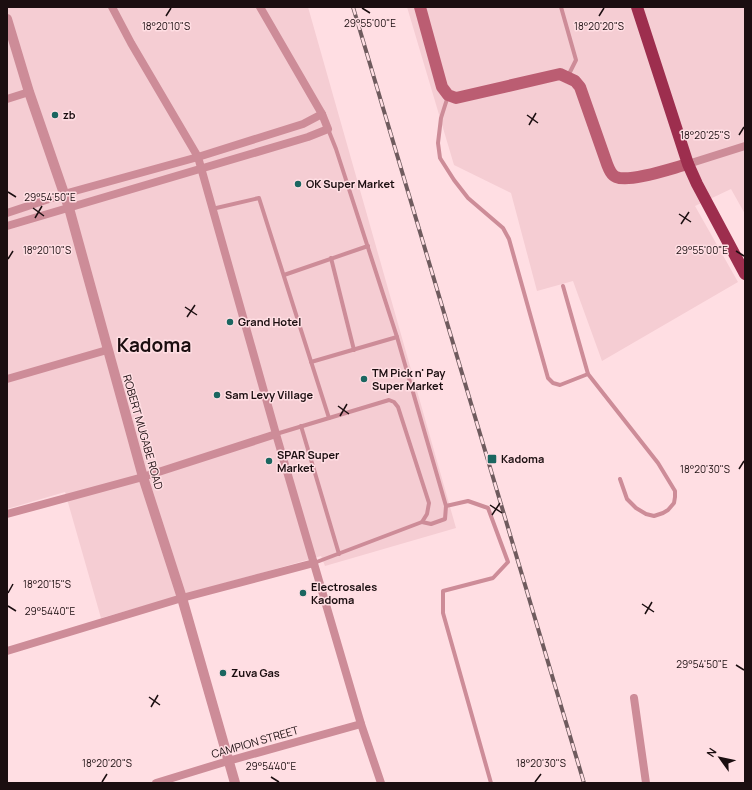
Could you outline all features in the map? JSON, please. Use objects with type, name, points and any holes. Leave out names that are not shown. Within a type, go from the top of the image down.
[{"type":"highway","points":[[637,7],[688,164],[697,184],[745,274]]},
{"type":"main road","points":[[420,7],[442,87],[448,95],[456,98],[560,74],[575,81],[580,87],[607,164],[615,177],[632,178],[688,164]]},
{"type":"street","points":[[112,7],[131,43],[198,157],[276,434],[361,724],[381,783]]},
{"type":"street","points":[[7,226],[308,137],[328,129],[322,114],[260,7]]},
{"type":"street","name":"ROBERT MUGABE ROAD","points":[[7,19],[29,92],[69,208],[143,477],[182,598],[235,783]]},
{"type":"street","points":[[7,99],[29,92]]},
{"type":"street","points":[[7,213],[64,194],[198,157],[303,124],[322,114]]},
{"type":"street","points":[[688,164],[745,146]]},
{"type":"street","points":[[7,379],[107,350]]},
{"type":"street","points":[[7,514],[143,477],[276,434]]},
{"type":"street","points":[[7,651],[182,598],[314,563]]},
{"type":"street","points":[[634,698],[646,783]]},
{"type":"street","name":"CAMPION STREET","points":[[156,783],[228,761],[361,724]]},
{"type":"lane","points":[[561,7],[576,60],[568,77]]},
{"type":"lane","points":[[448,95],[441,118],[438,143],[440,158],[468,198],[503,228],[509,239],[548,378],[553,383],[560,385],[588,374]]},
{"type":"lane","points":[[314,563],[422,522],[431,524],[445,519],[446,506],[397,337],[336,149],[328,129]]},
{"type":"lane","points":[[212,209],[259,198],[329,418]]},
{"type":"lane","points":[[284,275],[368,246]]},
{"type":"lane","points":[[331,258],[354,350]]},
{"type":"lane","points":[[562,286],[588,374],[658,463],[674,491],[674,503],[663,513],[654,516],[646,514],[627,500],[620,479]]},
{"type":"lane","points":[[311,362],[397,337]]},
{"type":"lane","points":[[276,434],[389,400],[394,402],[398,407],[429,503],[427,514],[422,522]]},
{"type":"lane","points":[[301,426],[340,554]]},
{"type":"lane","points":[[446,506],[468,501],[488,508],[508,562],[493,578],[443,592],[444,613],[491,783]]},
{"type":"shaded area","points":[[7,7],[308,7],[456,528],[325,566],[321,556],[101,618],[65,492],[7,509]]},
{"type":"shaded area","points":[[407,7],[745,7],[745,214],[731,189],[695,206],[738,282],[602,361],[573,281],[537,291],[511,193],[454,165]]},
{"type":"railway","points":[[353,7],[584,783]]},
{"type":"place","name":"zb","points":[[55,115]]},
{"type":"place","name":"OK Super Market","points":[[298,184]]},
{"type":"place","name":"Grand Hotel","points":[[230,322]]},
{"type":"place","name":"TM Pick n' Pay Super Market","points":[[364,379]]},
{"type":"place","name":"Sam Levy Village","points":[[217,395]]},
{"type":"place","name":"Kadoma","points":[[492,459]]},
{"type":"place","name":"SPAR Super Market","points":[[269,461]]},
{"type":"place","name":"Electrosales Kadoma","points":[[303,593]]},
{"type":"place","name":"Zuva Gas","points":[[223,673]]},
{"type":"district","name":"Kadoma","points":[[154,345]]}]
